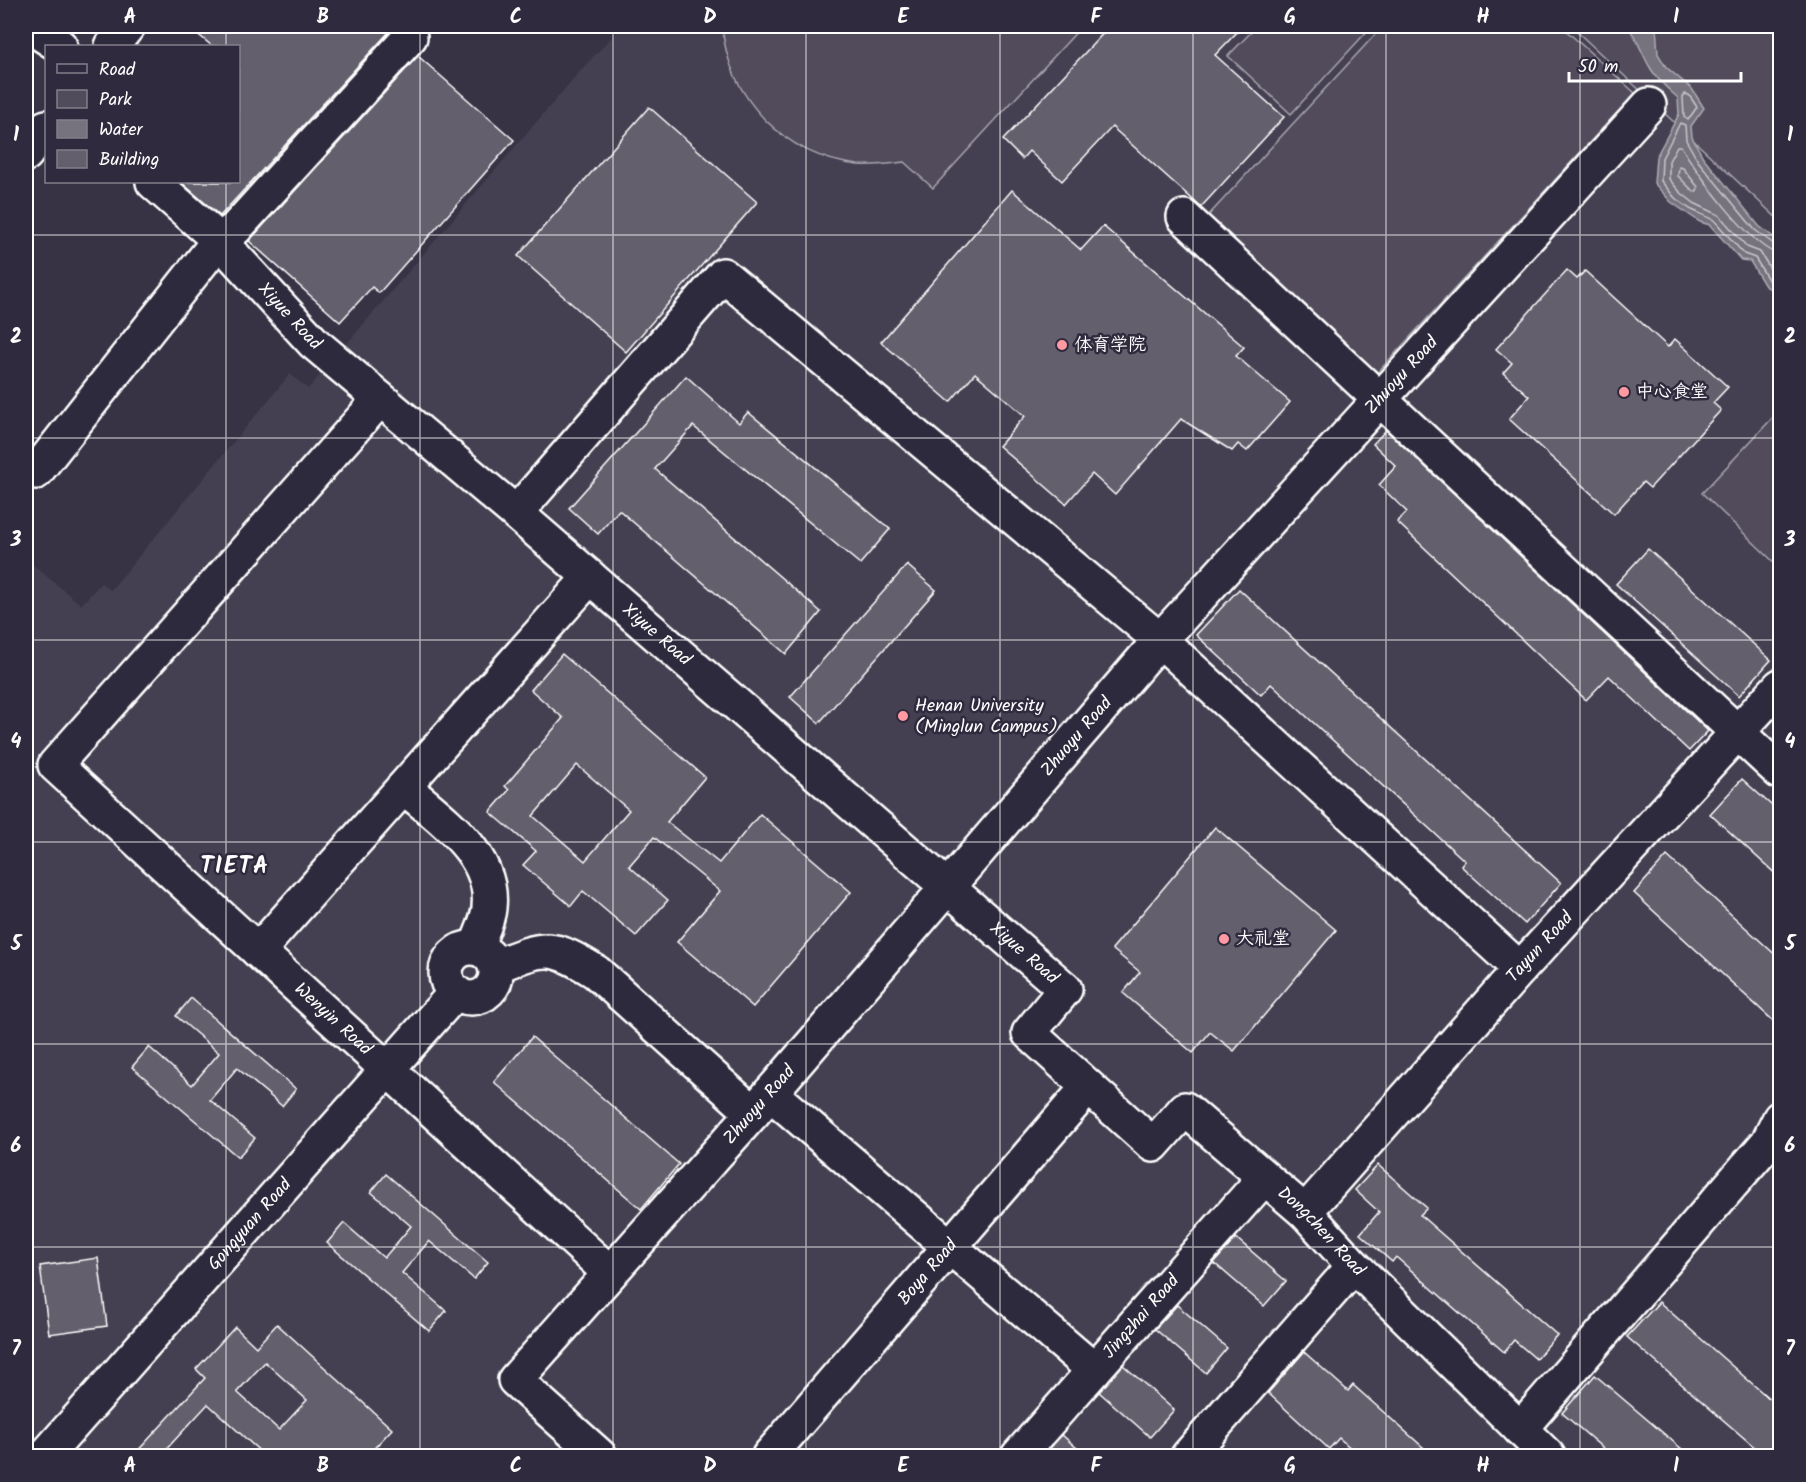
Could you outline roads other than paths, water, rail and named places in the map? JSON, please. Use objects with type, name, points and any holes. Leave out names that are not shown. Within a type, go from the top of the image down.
[{"type":"street","points":[[29,26],[58,45]]},
{"type":"street","points":[[113,45],[128,26]]},
{"type":"street","points":[[36,472],[219,240],[235,229],[410,37]]},
{"type":"street","name":"Zhuoyu Road","points":[[600,1456],[514,1380],[762,1103],[1160,640],[1650,105]]},
{"type":"street","points":[[26,154],[45,128]]},
{"type":"street","name":"Xiyue Road","points":[[154,183],[219,240],[314,343],[516,513],[1065,989],[1029,1033],[1088,1087]]},
{"type":"street","points":[[1184,217],[1780,772]]},
{"type":"street","points":[[516,513],[723,275],[1160,640],[1520,969]]},
{"type":"street","name":"Wenyin Road","points":[[380,399],[55,765],[610,1273]]},
{"type":"street","points":[[258,951],[590,577]]},
{"type":"street","name":"Tayun Road","points":[[1305,1212],[1520,969],[1780,686]]},
{"type":"street","points":[[404,787],[456,834],[478,859],[489,881],[486,957],[550,950],[569,955],[596,972],[950,1247],[1094,1370]]},
{"type":"street","name":"Gongyuan Road","points":[[45,1456],[456,992],[469,998],[484,995],[494,984],[497,976],[486,957]]},
{"type":"street","name":"Dongchen Road","points":[[1088,1087],[1153,1145],[1185,1109],[1305,1212],[1354,1266],[1548,1456]]},
{"type":"street","name":"Boya Road","points":[[769,1456],[1088,1087]]},
{"type":"street","points":[[1520,1429],[1767,1142],[1780,1118]]},
{"type":"street","name":"Jingzhai Road","points":[[1018,1456],[1264,1178]]},
{"type":"street","points":[[1188,1456],[1354,1266]]},
{"type":"water","points":[[1627,26],[1656,26],[1658,54],[1666,67],[1692,89],[1704,108],[1691,126],[1692,137],[1703,157],[1759,226],[1780,242],[1780,294],[1765,286],[1750,261],[1741,260],[1710,225],[1700,222],[1671,202],[1654,183],[1656,157],[1679,114],[1678,98],[1663,85],[1654,73]]},
{"type":"place","name":"体育学院","points":[[1062,345]]},
{"type":"place","name":"中心食堂","points":[[1624,392]]},
{"type":"place","name":"Henan University (Minglun Campus)","points":[[903,716]]},
{"type":"place","name":"大礼堂","points":[[1224,939]]},
{"type":"district","name":"TIETA","points":[[235,866]]}]
